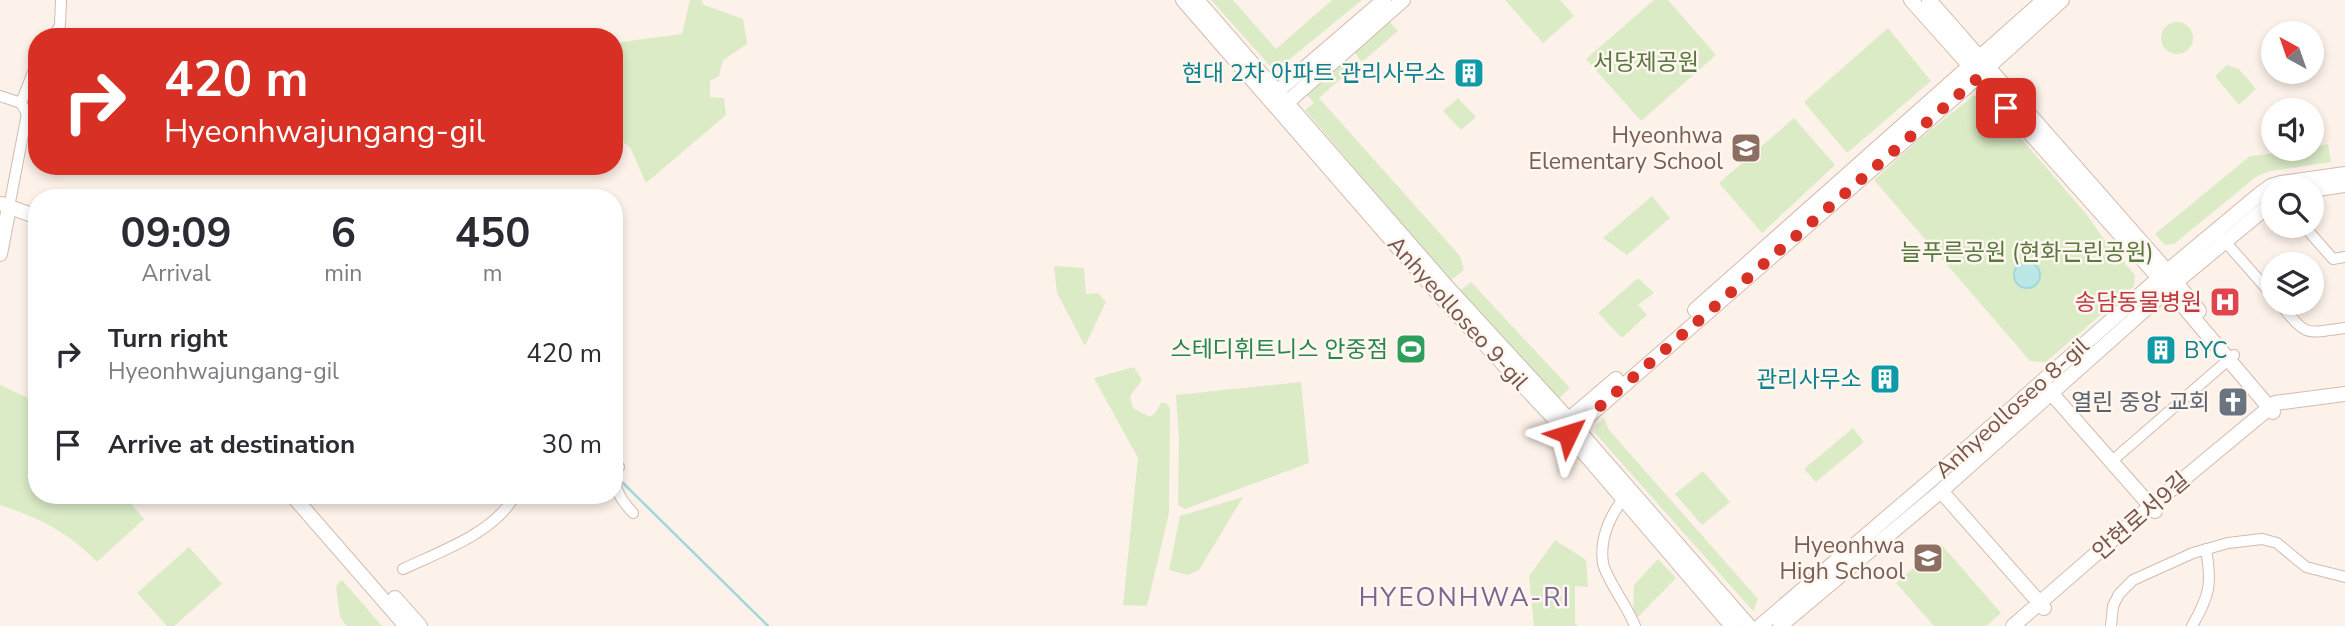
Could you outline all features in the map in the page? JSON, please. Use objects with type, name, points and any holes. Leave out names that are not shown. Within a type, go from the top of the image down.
[{"type":"street","points":[[58,28],[61,0]]},
{"type":"street","name":"Anhyeolloseo 9-gil","points":[[1183,0],[1279,100],[1441,297],[1568,427],[1626,495]]},
{"type":"street","points":[[1198,0],[1279,100]]},
{"type":"street","points":[[1279,100],[1384,0]]},
{"type":"street","points":[[1279,100],[1403,0]]},
{"type":"street","points":[[1911,0],[1979,66]]},
{"type":"street","points":[[1929,0],[1979,66],[2167,280],[2274,407],[2345,397]]},
{"type":"street","points":[[1979,66],[2044,0]]},
{"type":"street","points":[[1568,427],[1979,66],[2062,0]]},
{"type":"street","points":[[21,103],[28,85]]},
{"type":"street","points":[[0,96],[21,103],[27,114],[3,212],[0,254]]},
{"type":"street","name":"Anhyeolloseo 8-gil","points":[[2324,177],[2345,174]]},
{"type":"street","points":[[2324,188],[2345,185]]},
{"type":"street","name":"Anhyeolloseo 8-gil","points":[[1760,626],[2045,386],[2261,198]]},
{"type":"street","name":"Anhyeolloseo 8-gil","points":[[2219,236],[2261,210]]},
{"type":"street","points":[[3,212],[28,216]]},
{"type":"street","points":[[3,212],[28,223]]},
{"type":"street","points":[[2219,236],[2261,283]]},
{"type":"street","points":[[2315,238],[2333,259],[2345,257]]},
{"type":"street","points":[[2290,315],[2304,331],[2312,333],[2345,328]]},
{"type":"street","points":[[2112,461],[2231,358]]},
{"type":"street","points":[[2045,386],[2153,509]]},
{"type":"street","name":"Anhyeolloseo 8-gil","points":[[1780,626],[1941,491],[2045,386]]},
{"type":"street","name":"안현로서9길","points":[[2013,626],[2042,606],[2274,407]]},
{"type":"street","name":"Anhyeolloseo 8-gil","points":[[1941,491],[2042,606]]},
{"type":"street","points":[[1626,495],[1613,511],[1605,536],[1603,564],[1635,626]]},
{"type":"street","points":[[1626,495],[1732,626]]},
{"type":"street","points":[[1626,495],[1749,626]]},
{"type":"street","points":[[623,503],[633,513]]},
{"type":"street","points":[[300,504],[406,626]]},
{"type":"street","points":[[313,504],[419,626]]},
{"type":"street","points":[[403,569],[470,537],[497,517],[507,504]]},
{"type":"street","points":[[2111,626],[2113,606],[2127,584],[2206,549],[2245,539],[2262,539],[2277,543],[2305,567],[2345,578]]},
{"type":"street","points":[[2192,626],[2208,597],[2210,569],[2206,549]]},
{"type":"street","name":"안현로서9길","points":[[2024,626],[2042,606]]},
{"type":"green space","points":[[690,0],[701,0],[704,5],[743,19],[747,44],[723,60],[719,76],[710,81],[710,97],[724,98],[726,115],[646,183],[630,147],[623,142],[623,42],[682,34]]},
{"type":"green space","points":[[1211,0],[1233,0],[1276,49],[1332,0],[1362,0],[1285,63],[1270,66]]},
{"type":"green space","points":[[1505,0],[1560,0],[1574,16],[1543,43]]},
{"type":"green space","name":"서당제공원","points":[[1654,0],[1668,0],[1716,55],[1641,121],[1586,59]]},
{"type":"green space","points":[[1389,21],[1398,31],[1362,62],[1354,52]]},
{"type":"green space","points":[[2177,22],[2188,27],[2193,38],[2188,49],[2177,54],[2166,49],[2161,38],[2166,27]]},
{"type":"green space","points":[[1888,28],[1931,81],[1847,153],[1804,102]]},
{"type":"green space","points":[[1345,59],[1353,68],[1319,98],[1460,256],[1464,270],[1450,281],[1305,110],[1314,103],[1305,93]]},
{"type":"green space","points":[[2227,65],[2239,69],[2256,89],[2239,105],[2215,76]]},
{"type":"green space","name":"늘푸른공원 (현화근린공원)","points":[[1984,95],[2135,275],[2134,286],[2046,362],[2030,361],[1874,180],[1973,96]]},
{"type":"green space","points":[[1458,98],[1476,117],[1461,130],[1443,111]]},
{"type":"green space","points":[[1794,118],[1835,165],[1762,233],[1719,183]]},
{"type":"green space","points":[[2328,144],[2331,162],[2271,171],[2257,176],[2174,244],[2165,245],[2155,234],[2250,156],[2261,155],[2261,161],[2324,161],[2324,145]]},
{"type":"green space","points":[[1652,196],[1670,218],[1627,255],[1603,238]]},
{"type":"green space","points":[[1054,266],[1084,268],[1086,294],[1098,293],[1106,302],[1085,346],[1057,293]]},
{"type":"green space","points":[[1638,278],[1654,293],[1638,305],[1647,315],[1622,338],[1598,313]]},
{"type":"green space","points":[[1471,282],[1570,388],[1556,401],[1459,292]]},
{"type":"green space","points":[[1134,367],[1142,380],[1130,396],[1133,408],[1150,417],[1161,403],[1166,403],[1170,408],[1169,513],[1147,606],[1123,605],[1138,458],[1094,378]]},
{"type":"green space","points":[[1301,382],[1309,463],[1185,509],[1178,505],[1179,439],[1176,395]]},
{"type":"green space","points":[[0,385],[28,398],[28,504],[132,504],[144,519],[97,562],[53,527],[0,505]]},
{"type":"green space","points":[[1604,418],[1609,430],[1758,599],[1753,611],[1595,433],[1596,426]]},
{"type":"green space","points":[[1853,428],[1864,442],[1816,482],[1804,469]]},
{"type":"green space","points":[[1703,471],[1730,502],[1702,525],[1675,494]]},
{"type":"green space","points":[[1243,497],[1199,570],[1188,575],[1169,570],[1180,516]]},
{"type":"green space","points":[[1555,540],[1586,560],[1588,587],[1575,586],[1577,626],[1534,626],[1529,576]]},
{"type":"green space","points":[[1941,544],[2001,613],[1986,626],[1934,626],[1896,583]]},
{"type":"green space","points":[[189,547],[222,584],[174,626],[167,626],[137,593]]},
{"type":"green space","points":[[1658,559],[1676,578],[1638,617],[1633,612],[1634,585]]},
{"type":"green space","points":[[342,580],[382,626],[347,626],[340,617],[336,586]]},
{"type":"water","points":[[2027,262],[2036,266],[2040,275],[2036,284],[2027,288],[2018,284],[2014,275],[2018,266]]},
{"type":"waterway","points":[[623,483],[768,626]]},
{"type":"place","name":"현대 2차 아파트 관리사무소","points":[[1469,73]]},
{"type":"place","name":"Hyeonhwa Elementary School","points":[[1746,148]]},
{"type":"place","name":"송담동물병원","points":[[2225,302]]},
{"type":"place","name":"스테디휘트니스 안중점","points":[[1411,349]]},
{"type":"place","name":"BYC","points":[[2161,350]]},
{"type":"place","name":"관리사무소","points":[[1885,379]]},
{"type":"place","name":"열린 중앙 교회","points":[[2233,402]]},
{"type":"place","name":"Hyeonhwa High School","points":[[1928,558]]},
{"type":"district","name":"HYEONHWA-RI","points":[[1465,597]]},
{"type":"route","points":[[1568,434],[1979,77],[2006,108]]}]
